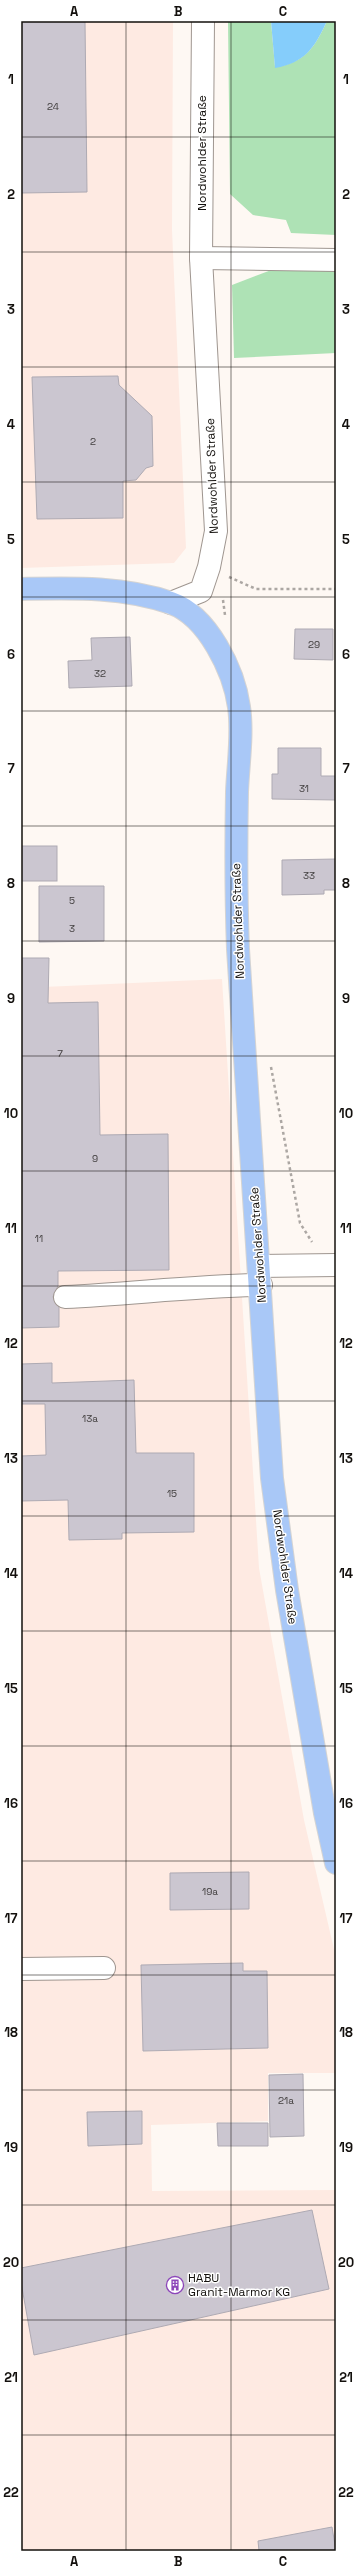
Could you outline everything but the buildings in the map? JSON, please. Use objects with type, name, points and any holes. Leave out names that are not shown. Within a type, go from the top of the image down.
[{"type":"main road","points":[[21,589],[86,588],[129,594],[171,603]]},
{"type":"main road","name":"Nordwohlder Straße","points":[[171,603],[194,618],[209,634],[227,663],[239,708],[235,868],[272,1478],[288,1598],[325,1813],[336,1863]]},
{"type":"street","name":"Nordwohlder Straße","points":[[171,603],[201,592],[209,567],[216,531],[201,258],[203,21]]},
{"type":"street","points":[[201,258],[336,260]]},
{"type":"street","points":[[65,1297],[174,1291],[196,1286],[332,1265]]},
{"type":"street","points":[[21,1969],[104,1968]]},
{"type":"path","points":[[224,580],[226,575],[256,589],[336,589]]},
{"type":"path","points":[[222,592],[226,622]]},
{"type":"path","points":[[270,1064],[300,1223],[332,1265]]},
{"type":"shaded area","points":[[21,21],[173,21],[172,230],[186,548],[174,563],[21,568]]},
{"type":"shaded area","points":[[222,979],[259,1568],[304,1820],[336,1958],[336,2073],[268,2073],[268,2121],[151,2125],[152,2191],[336,2190],[336,2551],[21,2551],[21,988]]},
{"type":"green space","points":[[228,21],[271,21],[275,67],[294,62],[301,58],[308,52],[318,39],[327,21],[336,21],[336,235],[291,233],[286,220],[253,215],[230,194]]},
{"type":"green space","points":[[274,269],[336,269],[336,353],[234,358],[232,285]]},
{"type":"water","points":[[271,21],[327,21],[318,39],[308,52],[294,62],[275,68]]},
{"type":"place","name":"HABU Granit-Marmor KG","points":[[175,2285]]}]
